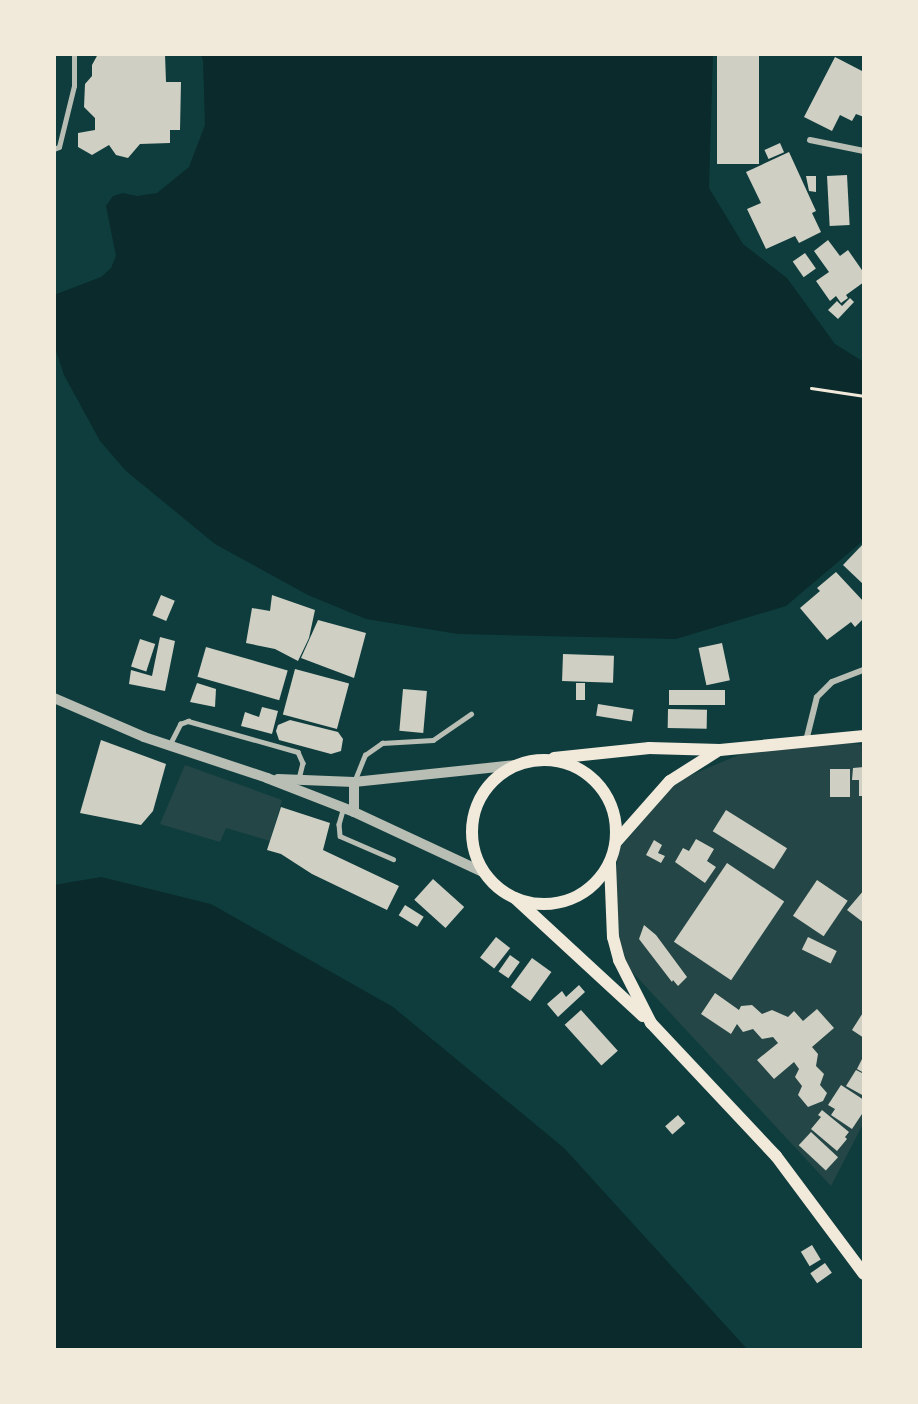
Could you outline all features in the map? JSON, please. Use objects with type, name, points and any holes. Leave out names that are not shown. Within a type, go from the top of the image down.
[{"type":"main road","points":[[864,736],[720,750],[649,748],[544,759],[517,765],[495,779],[479,800],[472,824],[474,850],[485,873],[497,887],[513,897],[651,1023],[776,1156],[864,1275]]},
{"type":"main road","points":[[616,842],[670,781],[720,750]]},
{"type":"main road","points":[[544,759],[565,763],[584,771],[599,785],[610,802],[616,822],[616,842],[610,863],[612,937],[619,960],[651,1023]]},
{"type":"main road","points":[[513,897],[541,904],[568,900],[593,885],[610,863]]},
{"type":"street","points":[[810,140],[864,151]]},
{"type":"street","points":[[806,741],[817,697],[832,682],[864,670]]},
{"type":"street","points":[[54,698],[169,746],[267,778],[349,809],[485,873]]},
{"type":"street","points":[[267,778],[354,782],[517,765]]},
{"type":"street","points":[[349,809],[354,782]]},
{"type":"lane","points":[[54,149],[59,147],[74,86],[74,54]]},
{"type":"lane","points":[[354,782],[365,755],[382,743],[433,740],[471,714]]},
{"type":"lane","points":[[169,746],[180,724],[188,721],[298,752],[303,764],[299,779]]},
{"type":"lane","points":[[349,809],[339,824],[340,836],[393,859]]},
{"type":"path","points":[[811,388],[864,396]]},
{"type":"shaded area","points":[[201,54],[713,54],[709,188],[743,244],[787,278],[835,344],[864,362],[864,540],[786,606],[676,639],[458,634],[366,619],[308,595],[215,544],[126,471],[100,441],[64,375],[54,345],[54,295],[101,277],[111,268],[116,256],[106,206],[113,196],[123,193],[137,196],[157,193],[189,167],[205,125]]},
{"type":"shaded area","points":[[852,743],[864,745],[864,1122],[831,1186],[610,948],[618,850],[677,781],[748,751]]},
{"type":"shaded area","points":[[185,765],[282,800],[270,841],[226,828],[220,842],[160,824]]},
{"type":"shaded area","points":[[101,877],[211,904],[393,1007],[564,1148],[748,1350],[54,1350],[54,885]]},
{"type":"building","points":[[98,54],[165,54],[166,82],[181,82],[180,130],[170,130],[170,143],[140,144],[128,158],[116,155],[109,145],[92,155],[78,147],[78,133],[95,130],[95,118],[84,107],[85,84],[92,76],[92,65]]},
{"type":"building","points":[[717,54],[759,54],[759,164],[717,164]]},
{"type":"building","points":[[835,57],[864,72],[864,117],[856,114],[852,121],[840,115],[832,131],[804,117]]},
{"type":"building","points":[[780,143],[784,152],[769,159],[764,150]]},
{"type":"building","points":[[789,152],[816,211],[812,213],[821,232],[799,243],[795,236],[766,249],[747,209],[761,203],[746,172]]},
{"type":"building","points":[[847,175],[850,225],[830,226],[827,176]]},
{"type":"building","points":[[806,176],[816,176],[816,192],[809,191]]},
{"type":"building","points":[[828,240],[840,256],[848,250],[864,273],[864,282],[846,295],[848,298],[841,303],[836,296],[830,301],[816,281],[829,272],[814,251]]},
{"type":"building","points":[[805,253],[816,269],[804,277],[793,262]]},
{"type":"building","points":[[850,298],[854,302],[838,319],[828,310],[837,301],[842,306]]},
{"type":"building","points":[[864,543],[864,585],[843,565]]},
{"type":"building","points":[[836,572],[864,602],[864,618],[855,627],[851,622],[827,640],[800,608],[820,591],[817,588]]},
{"type":"building","points":[[161,595],[175,601],[166,621],[152,615]]},
{"type":"building","points":[[272,595],[315,610],[309,638],[298,661],[275,649],[246,643],[252,608],[270,611]]},
{"type":"building","points":[[318,620],[366,633],[354,678],[301,658]]},
{"type":"building","points":[[160,637],[175,641],[165,691],[129,684],[131,670],[152,676]]},
{"type":"building","points":[[140,639],[155,644],[146,672],[131,667]]},
{"type":"building","points":[[722,643],[730,680],[706,685],[699,648]]},
{"type":"building","points":[[206,647],[288,670],[279,700],[197,677]]},
{"type":"building","points":[[563,654],[614,656],[613,683],[562,681]]},
{"type":"building","points":[[295,669],[349,683],[337,729],[283,714]]},
{"type":"building","points":[[197,683],[216,689],[215,707],[190,702]]},
{"type":"building","points":[[576,683],[585,683],[585,700],[576,700]]},
{"type":"building","points":[[403,689],[427,691],[423,733],[399,731]]},
{"type":"building","points":[[669,690],[725,690],[725,705],[669,705]]},
{"type":"building","points":[[598,704],[634,710],[632,721],[596,716]]},
{"type":"building","points":[[262,707],[278,711],[272,734],[241,726],[245,712],[259,717]]},
{"type":"building","points":[[668,709],[707,710],[707,729],[668,728]]},
{"type":"building","points":[[290,720],[338,732],[343,739],[341,751],[331,754],[279,740],[276,731],[278,725]]},
{"type":"building","points":[[101,740],[166,764],[153,811],[141,825],[80,813]]},
{"type":"building","points":[[864,767],[864,796],[859,796],[859,780],[852,780],[853,768]]},
{"type":"building","points":[[830,769],[850,769],[850,797],[830,797]]},
{"type":"building","points":[[281,807],[330,823],[323,850],[399,886],[387,910],[312,874],[281,854],[267,850]]},
{"type":"building","points":[[726,810],[787,848],[774,869],[713,831]]},
{"type":"building","points":[[696,839],[714,849],[707,861],[716,867],[705,883],[675,862],[683,848],[689,851]]},
{"type":"building","points":[[654,840],[662,845],[658,853],[665,856],[661,863],[646,855]]},
{"type":"building","points":[[727,863],[784,902],[731,980],[674,942]]},
{"type":"building","points":[[433,879],[464,907],[445,928],[414,900]]},
{"type":"building","points":[[817,880],[848,901],[824,936],[793,916]]},
{"type":"building","points":[[864,890],[864,923],[847,910]]},
{"type":"building","points":[[405,905],[424,917],[417,927],[399,915]]},
{"type":"building","points":[[644,925],[656,935],[687,977],[678,986],[673,980],[672,982],[639,939]]},
{"type":"building","points":[[496,937],[510,948],[494,969],[480,957]]},
{"type":"building","points":[[808,937],[837,951],[831,964],[802,950]]},
{"type":"building","points":[[510,955],[520,962],[508,978],[499,971]]},
{"type":"building","points":[[532,958],[551,972],[530,1001],[511,987]]},
{"type":"building","points":[[579,985],[585,992],[558,1017],[547,1004],[562,991],[566,997]]},
{"type":"building","points":[[715,993],[739,1010],[741,1006],[752,1005],[762,1014],[772,1010],[788,1017],[794,1011],[803,1021],[817,1009],[834,1028],[812,1047],[818,1054],[816,1066],[824,1074],[820,1085],[827,1093],[823,1101],[808,1107],[798,1095],[802,1086],[795,1077],[799,1069],[794,1062],[774,1079],[757,1060],[778,1043],[773,1037],[762,1039],[753,1029],[743,1032],[737,1024],[731,1034],[701,1014]]},
{"type":"building","points":[[581,1010],[618,1051],[601,1066],[565,1025]]},
{"type":"building","points":[[864,1011],[864,1038],[852,1030]]},
{"type":"building","points":[[864,1055],[864,1073],[857,1069]]},
{"type":"building","points":[[856,1070],[864,1074],[864,1096],[846,1086]]},
{"type":"building","points":[[841,1085],[864,1100],[864,1111],[852,1129],[831,1115],[835,1109],[828,1105]]},
{"type":"building","points":[[822,1110],[849,1132],[845,1137],[847,1139],[837,1151],[811,1129],[821,1117],[818,1115]]},
{"type":"building","points":[[678,1115],[685,1123],[672,1134],[665,1126]]},
{"type":"building","points":[[811,1132],[838,1157],[826,1170],[799,1145]]},
{"type":"building","points":[[812,1245],[821,1260],[810,1266],[801,1252]]},
{"type":"building","points":[[825,1263],[832,1273],[817,1283],[810,1273]]}]
